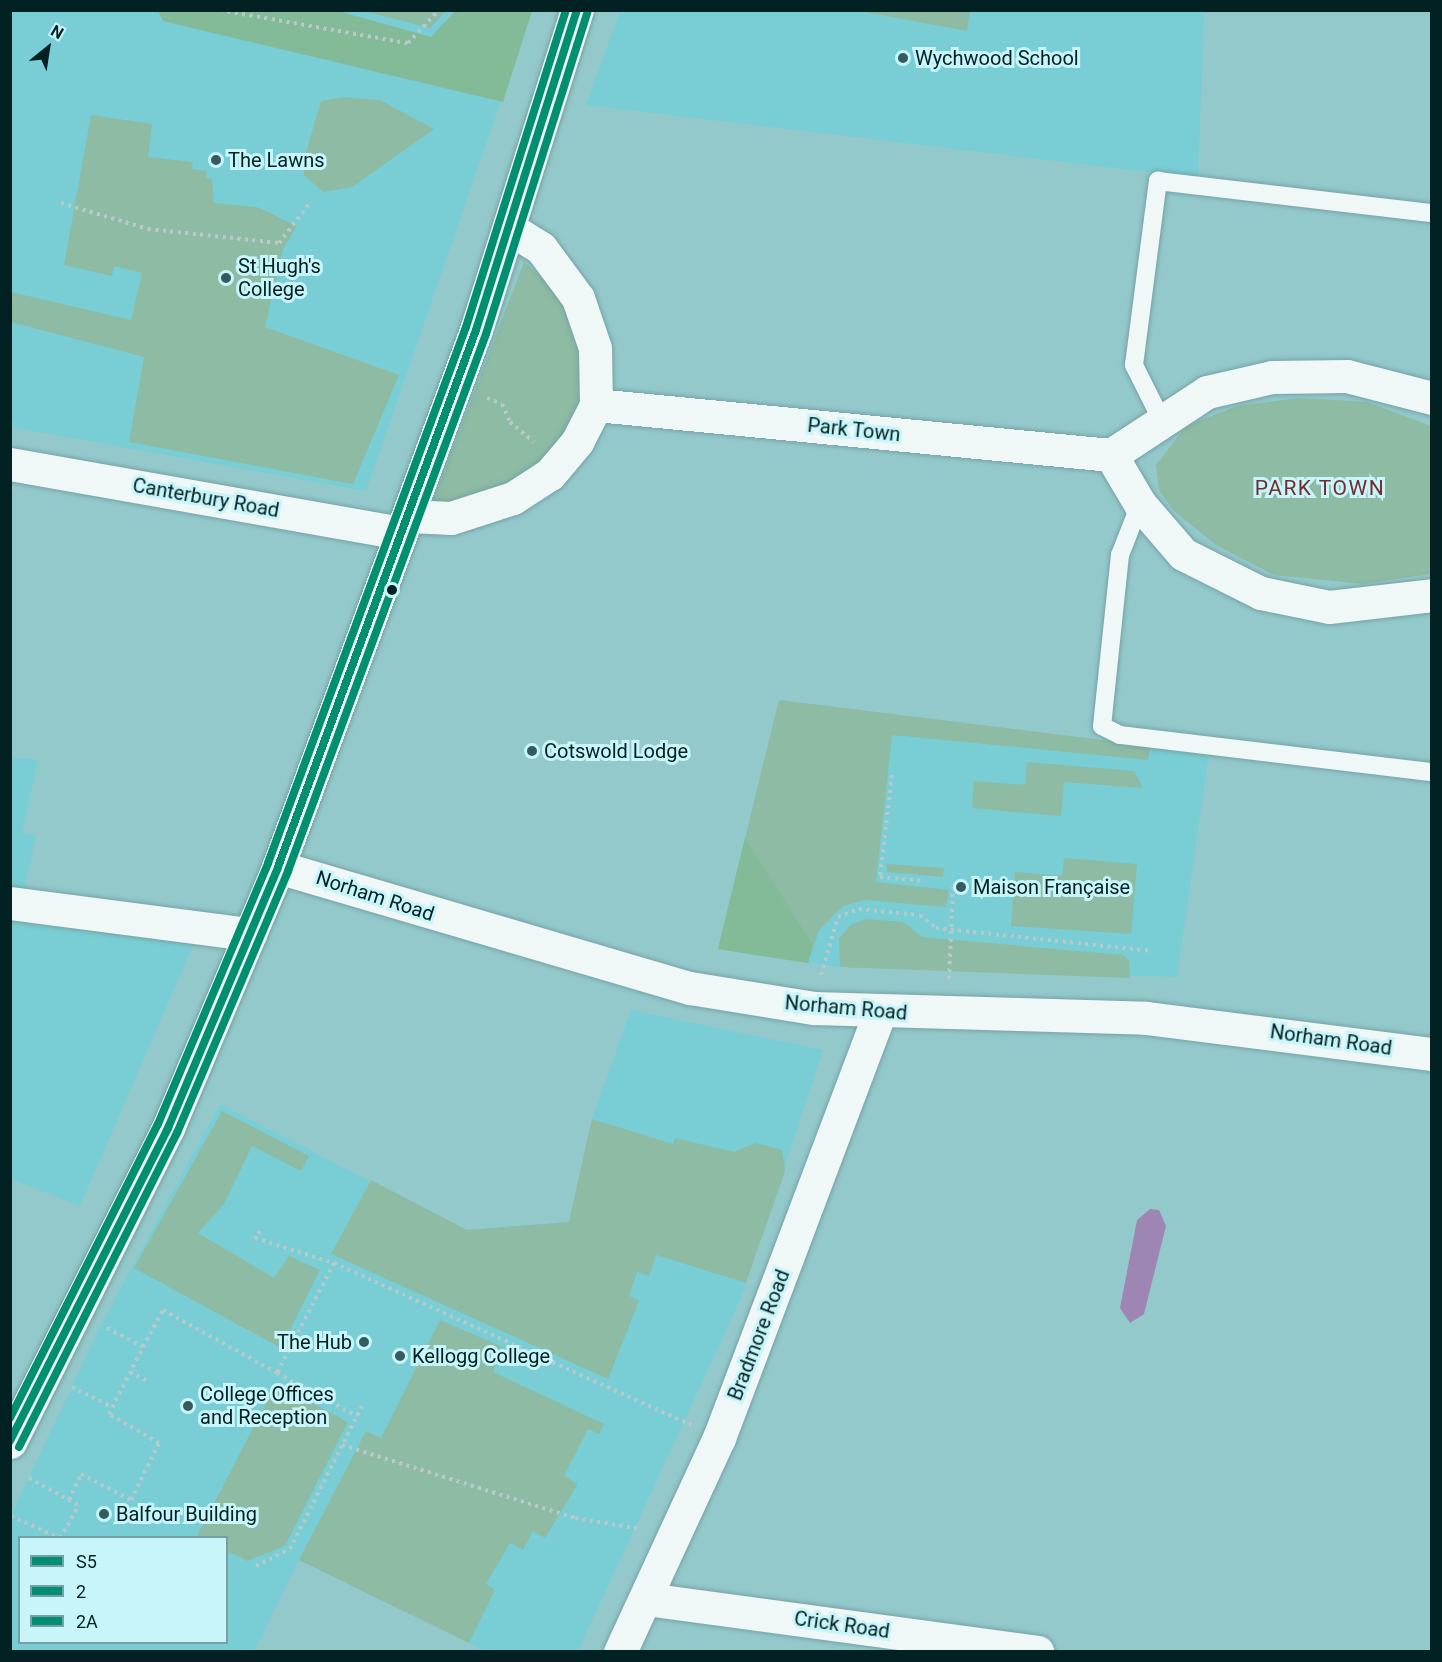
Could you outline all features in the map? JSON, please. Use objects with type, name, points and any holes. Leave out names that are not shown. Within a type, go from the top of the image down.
[{"type":"street","points":[[10,1443],[168,1128],[278,867],[456,386],[510,229],[577,10]]},
{"type":"street","points":[[405,525],[451,518],[513,498],[550,474],[578,442],[597,405],[595,348],[578,298],[541,248],[510,229]]},
{"type":"street","points":[[1431,398],[1347,376],[1272,377],[1207,392],[1111,455],[1140,504],[1183,554],[1261,593],[1329,607],[1431,595]]},
{"type":"street","name":"Park Town","points":[[597,405],[1111,455]]},
{"type":"street","name":"Canterbury Road","points":[[10,464],[405,525]]},
{"type":"street","name":"Norham Road","points":[[278,867],[679,985],[814,1008],[948,1016],[1146,1018],[1431,1054]]},
{"type":"street","points":[[10,903],[250,934]]},
{"type":"street","name":"Bradmore Road","points":[[620,1652],[675,1542],[719,1438],[880,1012]]},
{"type":"street","name":"Crick Road","points":[[647,1599],[1036,1652]]},
{"type":"lane","points":[[1162,421],[1134,365],[1158,181],[1431,213]]},
{"type":"lane","points":[[1140,504],[1120,555],[1102,726],[1120,735],[1431,772]]},
{"type":"path","points":[[220,10],[408,43],[439,10]]},
{"type":"path","points":[[61,203],[148,229],[279,243],[309,204]]},
{"type":"path","points":[[456,386],[502,404],[510,422],[531,441],[578,442]]},
{"type":"path","points":[[892,775],[880,877],[925,880]]},
{"type":"path","points":[[948,1016],[953,886]]},
{"type":"path","points":[[814,1008],[838,917],[859,909],[920,915],[936,928],[1152,951]]},
{"type":"path","points":[[260,1231],[255,1238],[334,1263],[719,1438]]},
{"type":"path","points":[[276,1373],[334,1263]]},
{"type":"path","points":[[69,1500],[81,1474],[131,1500],[159,1443],[109,1414],[163,1310],[357,1416]]},
{"type":"path","points":[[101,1325],[143,1347]]},
{"type":"path","points":[[130,1372],[147,1381]]},
{"type":"path","points":[[72,1386],[112,1407]]},
{"type":"path","points":[[256,1566],[290,1549],[362,1406]]},
{"type":"path","points":[[342,1446],[575,1518],[621,1522],[675,1542]]},
{"type":"path","points":[[29,1478],[79,1505],[60,1536]]},
{"type":"path","points":[[11,1516],[55,1536]]},
{"type":"shaded area","name":"St Hugh's College","points":[[10,11],[532,11],[366,491],[11,427]]},
{"type":"shaded area","name":"Wychwood School","points":[[620,11],[1204,11],[1198,178],[586,105]]},
{"type":"shaded area","name":"Maison Française","points":[[779,700],[1209,753],[1177,977],[836,967],[718,949]]},
{"type":"shaded area","points":[[10,757],[38,760],[22,833],[36,836],[21,904],[201,927],[80,1206],[11,1179]]},
{"type":"shaded area","name":"Kellogg College","points":[[631,1010],[823,1050],[740,1300],[578,1651],[485,1651],[299,1560],[254,1651],[11,1651],[10,1517],[101,1325],[220,1104],[466,1230],[569,1222],[592,1119]]},
{"type":"shaded area","points":[[1150,1209],[1159,1210],[1166,1226],[1144,1314],[1130,1323],[1120,1308],[1137,1220]]},
{"type":"green space","points":[[158,11],[338,11],[431,37],[455,11],[532,11],[503,102],[163,21]]},
{"type":"green space","points":[[363,11],[446,11],[430,28]]},
{"type":"green space","points":[[859,11],[970,11],[967,31]]},
{"type":"green space","points":[[344,97],[380,100],[434,129],[352,187],[323,192],[304,175],[306,152],[321,101]]},
{"type":"green space","points":[[91,115],[152,124],[148,157],[193,162],[192,169],[207,171],[206,178],[212,179],[214,203],[257,207],[297,226],[283,249],[265,327],[399,375],[353,484],[129,442],[144,357],[11,322],[11,292],[131,320],[142,273],[114,266],[112,276],[64,265]]},
{"type":"green space","points":[[524,262],[555,290],[583,349],[583,397],[567,436],[543,469],[501,493],[431,506]]},
{"type":"green space","points":[[1298,398],[1367,402],[1431,426],[1431,574],[1364,584],[1274,575],[1216,545],[1173,510],[1159,490],[1156,465],[1186,426],[1237,406]]},
{"type":"green space","points":[[779,700],[1151,746],[1148,760],[892,735],[876,882],[949,890],[946,907],[865,900],[843,906],[819,930],[808,963],[718,949]]},
{"type":"green space","points":[[1027,762],[1134,771],[1143,788],[1064,782],[1061,816],[972,808],[974,781],[1025,785]]},
{"type":"green space","points":[[745,838],[813,945],[808,963],[718,949]]},
{"type":"green space","points":[[1064,858],[1137,864],[1131,934],[1011,926],[1015,872],[1062,876]]},
{"type":"green space","points":[[887,864],[944,868],[943,877],[887,872]]},
{"type":"green space","points":[[867,919],[903,922],[922,937],[1123,955],[1129,960],[1130,978],[840,967],[839,938],[852,924]]},
{"type":"green space","points":[[222,1111],[309,1156],[301,1171],[252,1146],[224,1204],[198,1233],[274,1278],[289,1256],[320,1270],[281,1348],[134,1268]]},
{"type":"green space","points":[[592,1119],[673,1144],[675,1138],[734,1152],[756,1143],[782,1150],[785,1171],[746,1283],[656,1255],[649,1276],[637,1272],[629,1296],[639,1301],[608,1379],[331,1254],[371,1180],[467,1230],[569,1222]]},
{"type":"green space","points":[[440,1320],[503,1347],[493,1372],[604,1424],[599,1434],[588,1429],[564,1476],[578,1484],[545,1538],[533,1531],[523,1550],[510,1543],[486,1584],[495,1590],[469,1643],[299,1560],[366,1431],[381,1438]]},
{"type":"green space","points":[[276,1384],[348,1422],[285,1546],[247,1561],[228,1552],[228,1536],[197,1536]]},
{"type":"transit line","name":"2A","points":[[10,1418],[158,1124],[268,863],[466,327],[566,10]]},
{"type":"transit line","name":"S5","points":[[10,1441],[168,1128],[278,867],[476,330],[577,10]]},
{"type":"transit line","name":"2","points":[[19,1447],[177,1133],[288,871],[486,334],[587,13]]},
{"type":"place","name":"Wychwood School","points":[[903,58]]},
{"type":"place","name":"The Lawns","points":[[216,160]]},
{"type":"place","name":"St Hugh's College","points":[[226,278]]},
{"type":"place","name":"Cotswold Lodge","points":[[532,751]]},
{"type":"place","name":"Maison Française","points":[[961,887]]},
{"type":"place","name":"The Hub","points":[[364,1342]]},
{"type":"place","name":"Kellogg College","points":[[400,1356]]},
{"type":"place","name":"College Offices and Reception","points":[[188,1406]]},
{"type":"place","name":"Balfour Building","points":[[104,1514]]},
{"type":"district","name":"PARK TOWN","points":[[1320,488]]}]
